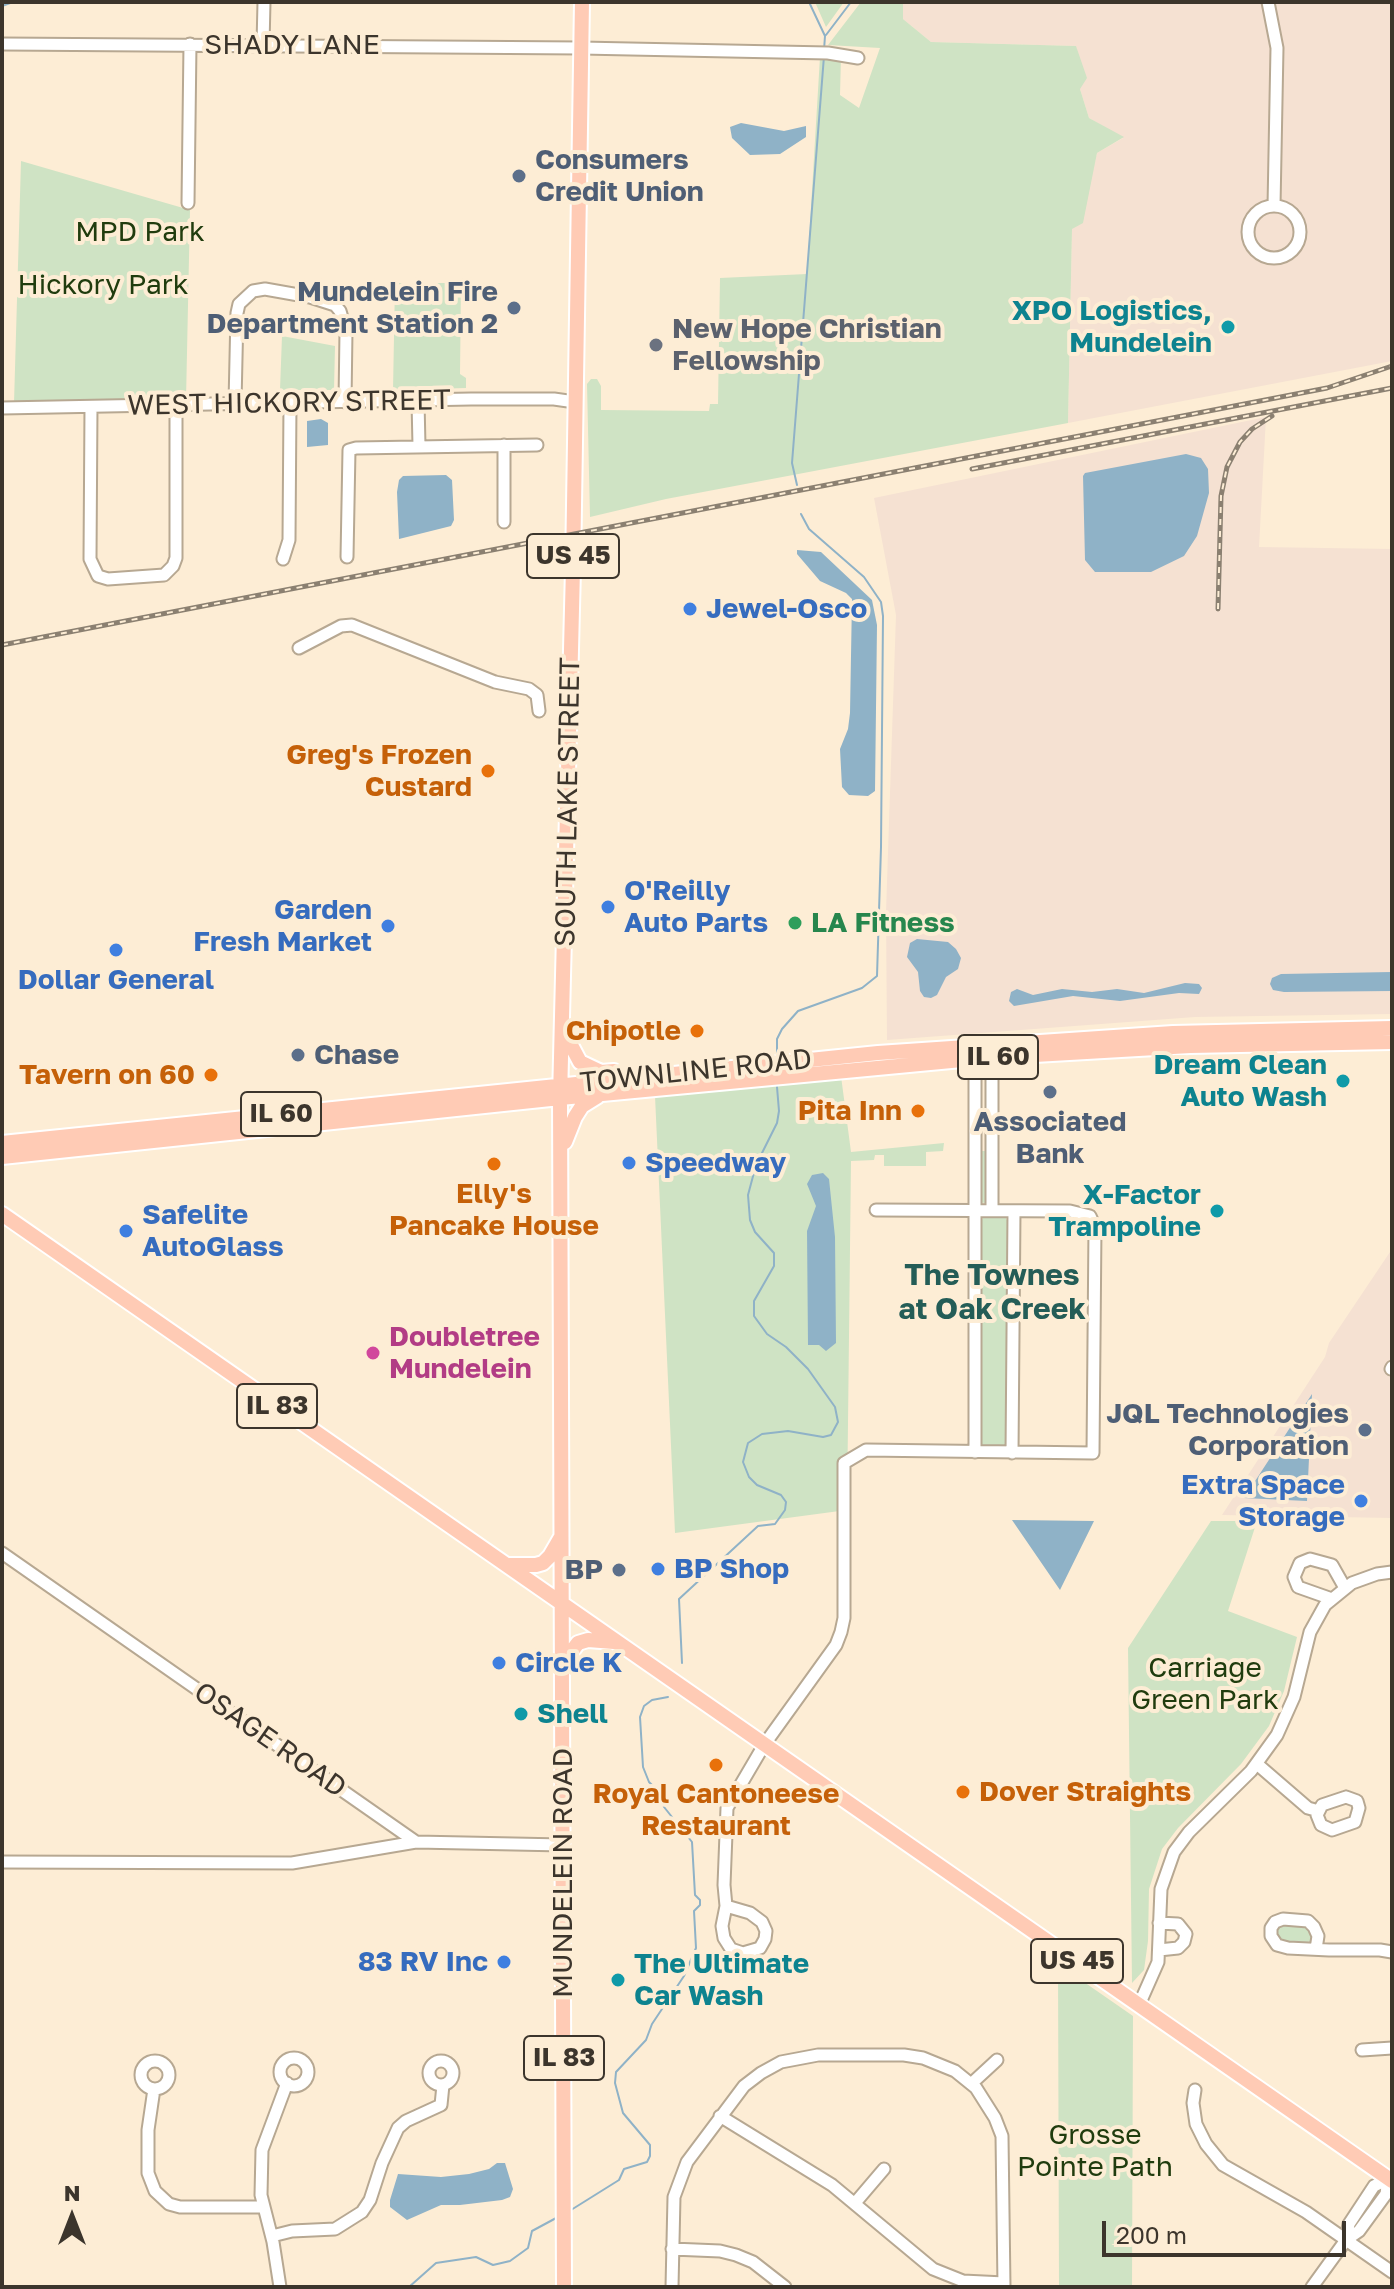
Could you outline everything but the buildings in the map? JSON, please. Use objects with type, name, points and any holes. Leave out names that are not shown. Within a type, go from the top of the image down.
[{"type":"main road","name":"SOUTH LAKE STREET","points":[[562,1603],[560,1091],[582,2]]},
{"type":"main road","name":"TOWNLINE ROAD","points":[[2,1157],[560,1091],[662,1074],[864,1055],[1111,1036],[1392,1028]]},
{"type":"main road","points":[[562,1029],[580,1062],[591,1069],[662,1074]]},
{"type":"main road","name":"TOWNLINE ROAD","points":[[2,1143],[560,1091],[604,1093],[983,1058],[1190,1046],[1392,1042]]},
{"type":"main road","points":[[560,1162],[568,1132],[582,1106],[604,1093]]},
{"type":"main road","name":"IL 83","points":[[2,1214],[562,1603]]},
{"type":"main road","points":[[507,1565],[543,1563],[562,1535]]},
{"type":"main road","name":"US 45","points":[[562,1603],[1391,2179]]},
{"type":"main road","name":"MUNDELEIN ROAD","points":[[562,1603],[564,2287]]},
{"type":"main road","points":[[563,1674],[578,1643],[588,1640],[618,1643]]},
{"type":"street","points":[[263,45],[264,2]]},
{"type":"street","points":[[1268,2],[1277,48],[1274,206]]},
{"type":"street","name":"SHADY LANE","points":[[2,44],[581,48],[816,53],[858,58]]},
{"type":"street","points":[[188,203],[190,44]]},
{"type":"street","points":[[1274,206],[1295,217],[1300,235],[1291,251],[1274,258],[1258,253],[1248,236],[1253,216],[1274,206]]},
{"type":"street","points":[[235,403],[239,304],[253,291],[265,289],[310,297],[335,305],[340,311],[346,331],[345,402]]},
{"type":"street","name":"WEST HICKORY STREET","points":[[2,408],[540,399],[575,402]]},
{"type":"street","points":[[418,401],[419,446]]},
{"type":"street","points":[[283,559],[289,540],[290,403]]},
{"type":"street","points":[[91,407],[90,559],[98,576],[108,579],[164,575],[173,566],[176,558],[176,405]]},
{"type":"street","points":[[504,445],[504,522]]},
{"type":"street","points":[[347,557],[349,450],[537,445]]},
{"type":"street","points":[[299,648],[341,626],[352,625],[495,682],[529,689],[537,695],[539,711]]},
{"type":"street","points":[[975,1452],[975,1070],[983,1058],[992,1070],[992,1210]]},
{"type":"street","points":[[726,1906],[750,1913],[762,1922],[766,1931],[760,1948],[743,1953],[731,1949],[726,1943],[722,1926],[726,1906],[727,1808],[764,1745],[836,1645],[841,1632],[844,1618],[844,1463],[866,1450],[1093,1453],[1095,1227],[1090,1216],[1070,1211],[876,1210]]},
{"type":"street","points":[[1012,1453],[1014,1211]]},
{"type":"street","name":"OSAGE ROAD","points":[[2,1553],[416,1842]]},
{"type":"street","points":[[1332,1599],[1298,1587],[1294,1577],[1300,1563],[1310,1559],[1332,1565],[1345,1588]]},
{"type":"street","points":[[1139,2005],[1154,1975],[1159,1950],[1161,1889],[1174,1852],[1189,1832],[1257,1764],[1284,1723],[1294,1697],[1310,1632],[1325,1605],[1363,1578],[1392,1572]]},
{"type":"street","points":[[1257,1764],[1308,1808],[1319,1811]]},
{"type":"street","points":[[2,1862],[292,1863],[416,1842],[563,1845]]},
{"type":"street","points":[[1159,1923],[1178,1924],[1186,1934],[1178,1948],[1159,1950]]},
{"type":"street","points":[[1316,1949],[1392,1952]]},
{"type":"street","points":[[1362,2050],[1392,2048]]},
{"type":"street","points":[[672,2287],[672,2210],[676,2187],[687,2162],[720,2116],[744,2086],[781,2062],[802,2057],[904,2055],[923,2058],[955,2071],[971,2084],[986,2101],[1002,2136],[1004,2285],[963,2281],[933,2269],[832,2185],[720,2116]]},
{"type":"street","points":[[971,2084],[997,2060]]},
{"type":"street","points":[[280,2287],[272,2236],[263,2207],[262,2150],[287,2083]]},
{"type":"street","points":[[272,2236],[292,2231],[335,2229],[362,2212],[370,2200],[398,2128],[441,2105],[443,2085]]},
{"type":"street","points":[[154,2089],[148,2130],[148,2173],[155,2191],[169,2204],[180,2207],[263,2207]]},
{"type":"street","points":[[1195,2090],[1196,2124],[1218,2161],[1306,2212],[1392,2272]]},
{"type":"street","points":[[855,2203],[884,2169]]},
{"type":"street","points":[[1312,2287],[1346,2240],[1359,2231],[1386,2194],[1391,2179]]},
{"type":"street","points":[[672,2249],[712,2250],[736,2255],[753,2262],[785,2287]]},
{"type":"shaded area","points":[[903,2],[1392,2],[1392,361],[1068,423],[1072,229],[1097,153],[1123,138],[1089,118],[1080,89],[1076,46],[931,42],[903,19]]},
{"type":"shaded area","points":[[1266,417],[1259,547],[1392,549],[1392,1014],[1195,1017],[887,1040],[886,912],[896,615],[874,498]]},
{"type":"shaded area","points":[[1392,1249],[1392,1518],[1222,1515],[1325,1357],[1329,1343]]},
{"type":"green space","points":[[815,2],[844,2],[826,27]]},
{"type":"green space","points":[[861,2],[903,2],[903,19],[931,42],[1076,46],[1087,78],[1080,89],[1089,118],[1124,137],[1097,153],[1083,223],[1072,229],[1068,423],[666,499],[590,517],[587,384],[591,379],[597,379],[601,386],[601,410],[709,411],[710,404],[718,404],[720,278],[807,274],[820,57],[841,56],[840,95],[859,108],[880,48],[828,45]]},
{"type":"green space","name":"Hickory Park","points":[[21,161],[190,210],[186,400],[14,403]]},
{"type":"green space","points":[[395,283],[461,283],[460,374],[466,378],[466,388],[393,390]]},
{"type":"green space","points":[[282,336],[335,346],[334,390],[280,390]]},
{"type":"green space","points":[[841,1076],[851,1152],[944,1143],[943,1151],[926,1152],[926,1166],[884,1166],[884,1155],[875,1155],[874,1160],[851,1161],[847,1510],[675,1533],[655,1096]]},
{"type":"green space","points":[[979,1151],[987,1151],[985,1203],[978,1202]]},
{"type":"green space","points":[[984,1216],[1005,1216],[1009,1225],[1007,1444],[1004,1447],[981,1445],[978,1434],[979,1225]]},
{"type":"green space","name":"Carriage Green Park","points":[[1211,1521],[1257,1521],[1228,1611],[1297,1637],[1284,1691],[1269,1726],[1241,1764],[1178,1828],[1162,1849],[1149,1889],[1144,1970],[1132,1983],[1128,1648]]},
{"type":"green space","points":[[1279,1924],[1307,1926],[1312,1935],[1310,1941],[1303,1945],[1279,1942],[1275,1938]]},
{"type":"green space","name":"Grosse Pointe Path","points":[[1058,1964],[1133,2016],[1132,2287],[1059,2287]]},
{"type":"water","points":[[741,123],[784,131],[806,126],[806,137],[780,154],[750,155],[732,138],[730,127]]},
{"type":"water","points":[[321,419],[328,423],[328,445],[307,447],[307,421]]},
{"type":"water","points":[[1186,454],[1201,458],[1208,469],[1209,493],[1197,536],[1184,556],[1151,572],[1095,572],[1085,560],[1085,473]]},
{"type":"water","points":[[446,475],[452,480],[454,520],[451,526],[399,539],[399,480],[403,476]]},
{"type":"water","points":[[797,550],[821,552],[872,600],[877,625],[875,791],[868,796],[849,795],[842,787],[840,749],[850,713],[852,599],[820,581]]},
{"type":"water","points":[[917,939],[948,942],[961,958],[958,969],[946,977],[937,995],[931,998],[924,997],[920,991],[918,972],[907,957],[910,943]]},
{"type":"water","points":[[1392,972],[1392,991],[1284,992],[1273,990],[1270,984],[1272,978],[1281,974]]},
{"type":"water","points":[[1185,983],[1199,984],[1202,988],[1199,994],[1179,993],[1120,1001],[1073,996],[1014,1006],[1009,1001],[1011,992],[1017,989],[1033,995],[1062,989],[1092,992],[1117,989],[1144,993]]},
{"type":"water","points":[[823,1173],[829,1179],[835,1237],[836,1343],[826,1351],[819,1345],[808,1345],[807,1231],[816,1206],[807,1184],[812,1175]]},
{"type":"water","points":[[1312,1394],[1307,1501],[1244,1498]]},
{"type":"water","points":[[1012,1520],[1094,1521],[1060,1590]]},
{"type":"water","points":[[497,2163],[505,2163],[513,2189],[510,2197],[441,2205],[407,2220],[390,2207],[398,2174],[441,2177],[469,2174],[489,2169]]},
{"type":"waterway","points":[[2,6],[13,2]]},
{"type":"waterway","points":[[809,2],[825,36],[824,50]]},
{"type":"waterway","points":[[826,35],[851,2]]},
{"type":"waterway","points":[[797,485],[792,463],[824,56]]},
{"type":"waterway","points":[[777,1052],[777,1039],[782,1029],[798,1011],[862,988],[877,976],[881,847],[881,602],[864,577],[809,529],[801,514]]},
{"type":"waterway","points":[[682,1663],[679,1599],[758,1526],[775,1524],[785,1510],[786,1502],[781,1495],[757,1485],[749,1477],[743,1462],[748,1443],[762,1434],[788,1431],[823,1437],[831,1435],[838,1422],[835,1407],[808,1369],[786,1347],[767,1334],[754,1316],[754,1301],[774,1266],[774,1253],[755,1232],[750,1220],[748,1195],[756,1165],[777,1123],[777,1087]]},
{"type":"waterway","points":[[571,2210],[619,2180],[624,2169],[647,2162],[650,2156],[650,2145],[623,2113],[615,2083],[616,2072],[646,2040],[652,2024],[684,1976],[696,1948],[694,1911],[700,1900],[695,1895],[692,1842],[664,1807],[661,1794],[649,1782],[643,1767],[640,1717],[644,1706],[652,1700],[668,1697]]},
{"type":"waterway","points":[[409,2287],[436,2263],[476,2257],[493,2265],[510,2261],[528,2248],[532,2231],[558,2217]]},
{"type":"railway","points":[[2,645],[1327,388],[1392,366]]},
{"type":"railway","points":[[972,469],[1392,388]]},
{"type":"railway","points":[[1218,609],[1221,496],[1227,467],[1240,442],[1252,429],[1272,416]]},
{"type":"place","name":"Consumers Credit Union","points":[[519,176]]},
{"type":"place","name":"Mundelein Fire Department Station 2","points":[[514,308]]},
{"type":"place","name":"XPO Logistics, Mundelein","points":[[1228,327]]},
{"type":"place","name":"New Hope Christian Fellowship","points":[[656,345]]},
{"type":"place","name":"Jewel-Osco","points":[[690,609]]},
{"type":"place","name":"Greg's Frozen Custard","points":[[488,771]]},
{"type":"place","name":"O'Reilly Auto Parts","points":[[608,907]]},
{"type":"place","name":"LA Fitness","points":[[795,923]]},
{"type":"place","name":"Garden Fresh Market","points":[[388,926]]},
{"type":"place","name":"Dollar General","points":[[116,950]]},
{"type":"place","name":"Chipotle","points":[[697,1031]]},
{"type":"place","name":"Chase","points":[[298,1055]]},
{"type":"place","name":"Tavern on 60","points":[[211,1075]]},
{"type":"place","name":"Dream Clean Auto Wash","points":[[1343,1081]]},
{"type":"place","name":"Associated Bank","points":[[1050,1092]]},
{"type":"place","name":"Pita Inn","points":[[918,1111]]},
{"type":"place","name":"Speedway","points":[[629,1163]]},
{"type":"place","name":"Elly's Pancake House","points":[[494,1164]]},
{"type":"place","name":"X-Factor Trampoline","points":[[1217,1211]]},
{"type":"place","name":"Safelite AutoGlass","points":[[126,1231]]},
{"type":"place","name":"Doubletree Mundelein","points":[[373,1353]]},
{"type":"place","name":"JQL Technologies Corporation","points":[[1365,1430]]},
{"type":"place","name":"Extra Space Storage","points":[[1361,1501]]},
{"type":"place","name":"BP Shop","points":[[658,1569]]},
{"type":"place","name":"BP","points":[[619,1570]]},
{"type":"place","name":"Circle K","points":[[499,1663]]},
{"type":"place","name":"Shell","points":[[521,1714]]},
{"type":"place","name":"Royal Cantoneese Restaurant","points":[[716,1765]]},
{"type":"place","name":"Dover Straights","points":[[963,1792]]},
{"type":"place","name":"83 RV Inc","points":[[504,1962]]},
{"type":"place","name":"The Ultimate Car Wash","points":[[618,1980]]},
{"type":"district","name":"The Townes at Oak Creek","points":[[992,1292]]},
{"type":"park label","name":"MPD Park","points":[[140,232]]}]
